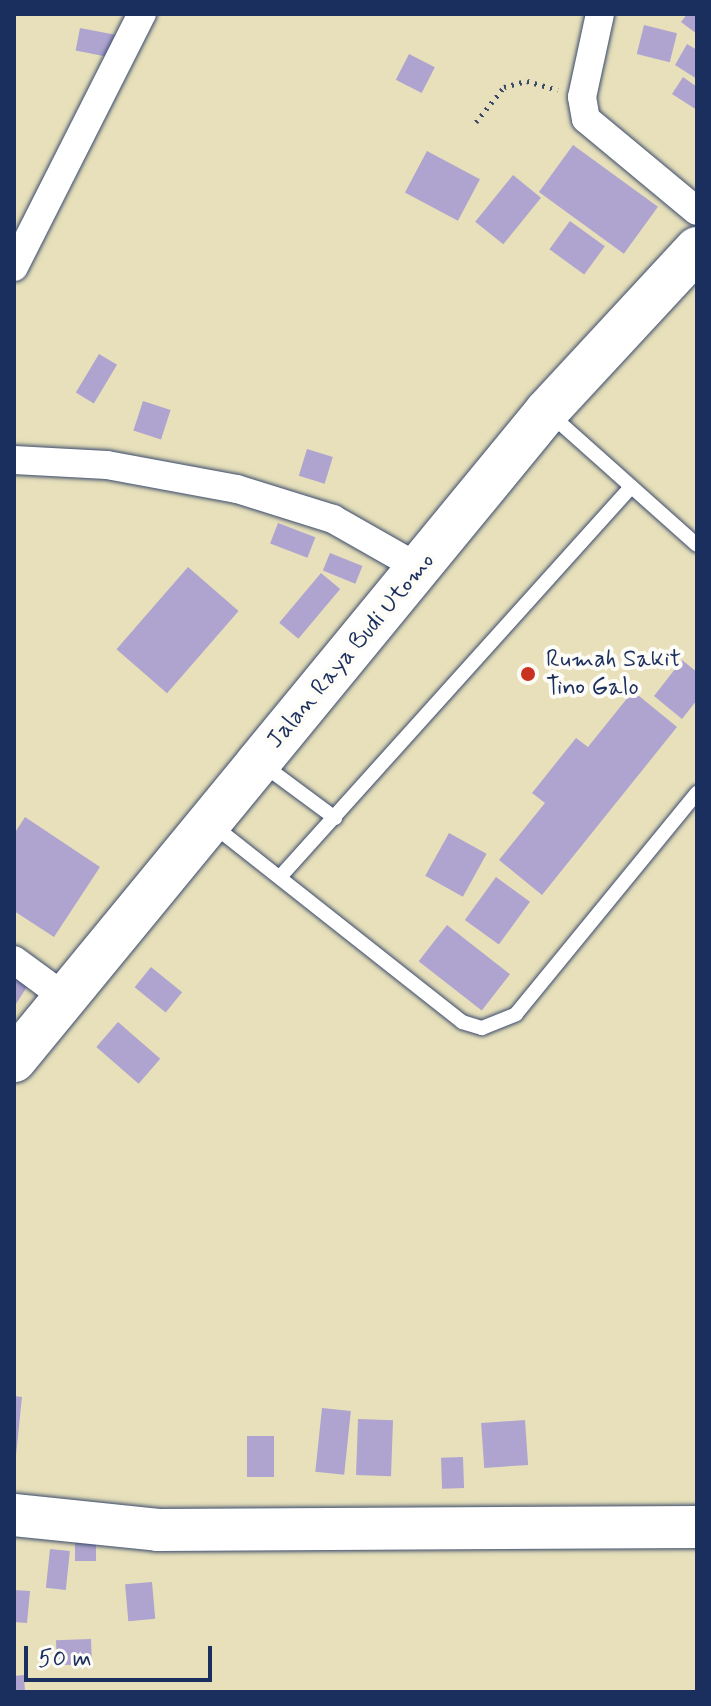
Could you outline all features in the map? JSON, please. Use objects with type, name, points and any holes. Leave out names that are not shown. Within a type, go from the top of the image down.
[{"type":"highway","name":"Jalan Raya Budi Utomo","points":[[14,1060],[207,821],[421,569],[547,411],[697,249]]},
{"type":"main road","points":[[14,1515],[158,1530],[697,1527]]},
{"type":"street","points":[[14,267],[142,14]]},
{"type":"street","points":[[600,14],[582,97],[598,136],[697,211]]},
{"type":"street","points":[[14,460],[107,465],[237,489],[333,519],[421,569]]},
{"type":"street","points":[[14,960],[63,996]]},
{"type":"lane","points":[[547,411],[697,545]]},
{"type":"lane","points":[[280,877],[631,487]]},
{"type":"lane","points":[[258,761],[335,818]]},
{"type":"lane","points":[[207,821],[462,1022],[500,1025],[697,793]]},
{"type":"path","points":[[476,122],[514,83],[582,97]]},
{"type":"building","points":[[687,14],[697,14],[697,34],[681,22]]},
{"type":"building","points":[[644,25],[677,33],[670,62],[637,54]]},
{"type":"building","points":[[80,28],[115,35],[111,57],[76,51]]},
{"type":"building","points":[[687,44],[697,50],[697,79],[675,65]]},
{"type":"building","points":[[409,54],[435,67],[422,93],[396,80]]},
{"type":"building","points":[[683,77],[697,87],[697,110],[672,94]]},
{"type":"building","points":[[573,145],[658,207],[624,254],[539,192]]},
{"type":"building","points":[[427,151],[480,179],[458,221],[405,192]]},
{"type":"building","points":[[513,175],[541,198],[503,244],[475,222]]},
{"type":"building","points":[[570,221],[605,246],[584,275],[549,249]]},
{"type":"building","points":[[99,354],[117,365],[94,403],[76,393]]},
{"type":"building","points":[[143,401],[171,410],[161,439],[133,430]]},
{"type":"building","points":[[307,449],[333,457],[325,484],[299,476]]},
{"type":"building","points":[[278,523],[315,537],[307,558],[270,544]]},
{"type":"building","points":[[330,553],[362,566],[355,584],[323,571]]},
{"type":"building","points":[[188,567],[239,611],[167,693],[116,649]]},
{"type":"building","points":[[321,573],[340,589],[298,639],[279,623]]},
{"type":"building","name":"Rumah Sakit Tino Galo","points":[[682,660],[697,672],[697,700],[682,719],[654,696]]},
{"type":"building","name":"Rumah Sakit Tino Galo","points":[[633,691],[677,727],[542,895],[499,860],[545,803],[532,793],[576,738],[588,747]]},
{"type":"building","points":[[25,817],[100,867],[54,937],[14,911],[14,834]]},
{"type":"building","points":[[449,833],[487,854],[463,897],[425,876]]},
{"type":"building","points":[[496,877],[530,902],[499,945],[465,920]]},
{"type":"building","points":[[447,925],[510,974],[482,1011],[419,961]]},
{"type":"building","points":[[151,967],[182,992],[166,1012],[135,987]]},
{"type":"building","points":[[14,968],[32,979],[14,1007]]},
{"type":"building","points":[[118,1022],[160,1059],[139,1084],[96,1047]]},
{"type":"building","points":[[14,1396],[22,1397],[16,1455],[14,1455]]},
{"type":"building","points":[[322,1408],[351,1411],[344,1475],[315,1472]]},
{"type":"building","points":[[358,1419],[393,1420],[391,1476],[356,1475]]},
{"type":"building","points":[[525,1420],[528,1465],[484,1468],[481,1423]]},
{"type":"building","points":[[247,1436],[274,1436],[274,1477],[247,1477]]},
{"type":"building","points":[[463,1457],[464,1488],[442,1489],[441,1458]]},
{"type":"building","points":[[75,1538],[96,1538],[96,1561],[75,1561]]},
{"type":"building","points":[[50,1549],[70,1551],[66,1590],[46,1588]]},
{"type":"building","points":[[152,1582],[155,1619],[128,1621],[125,1584]]},
{"type":"building","points":[[14,1590],[30,1591],[27,1623],[14,1622]]},
{"type":"building","points":[[91,1639],[92,1664],[57,1665],[56,1640]]},
{"type":"building","points":[[24,1675],[25,1692],[14,1692],[14,1676]]},
{"type":"place","name":"Rumah Sakit Tino Galo","points":[[528,674]]}]
